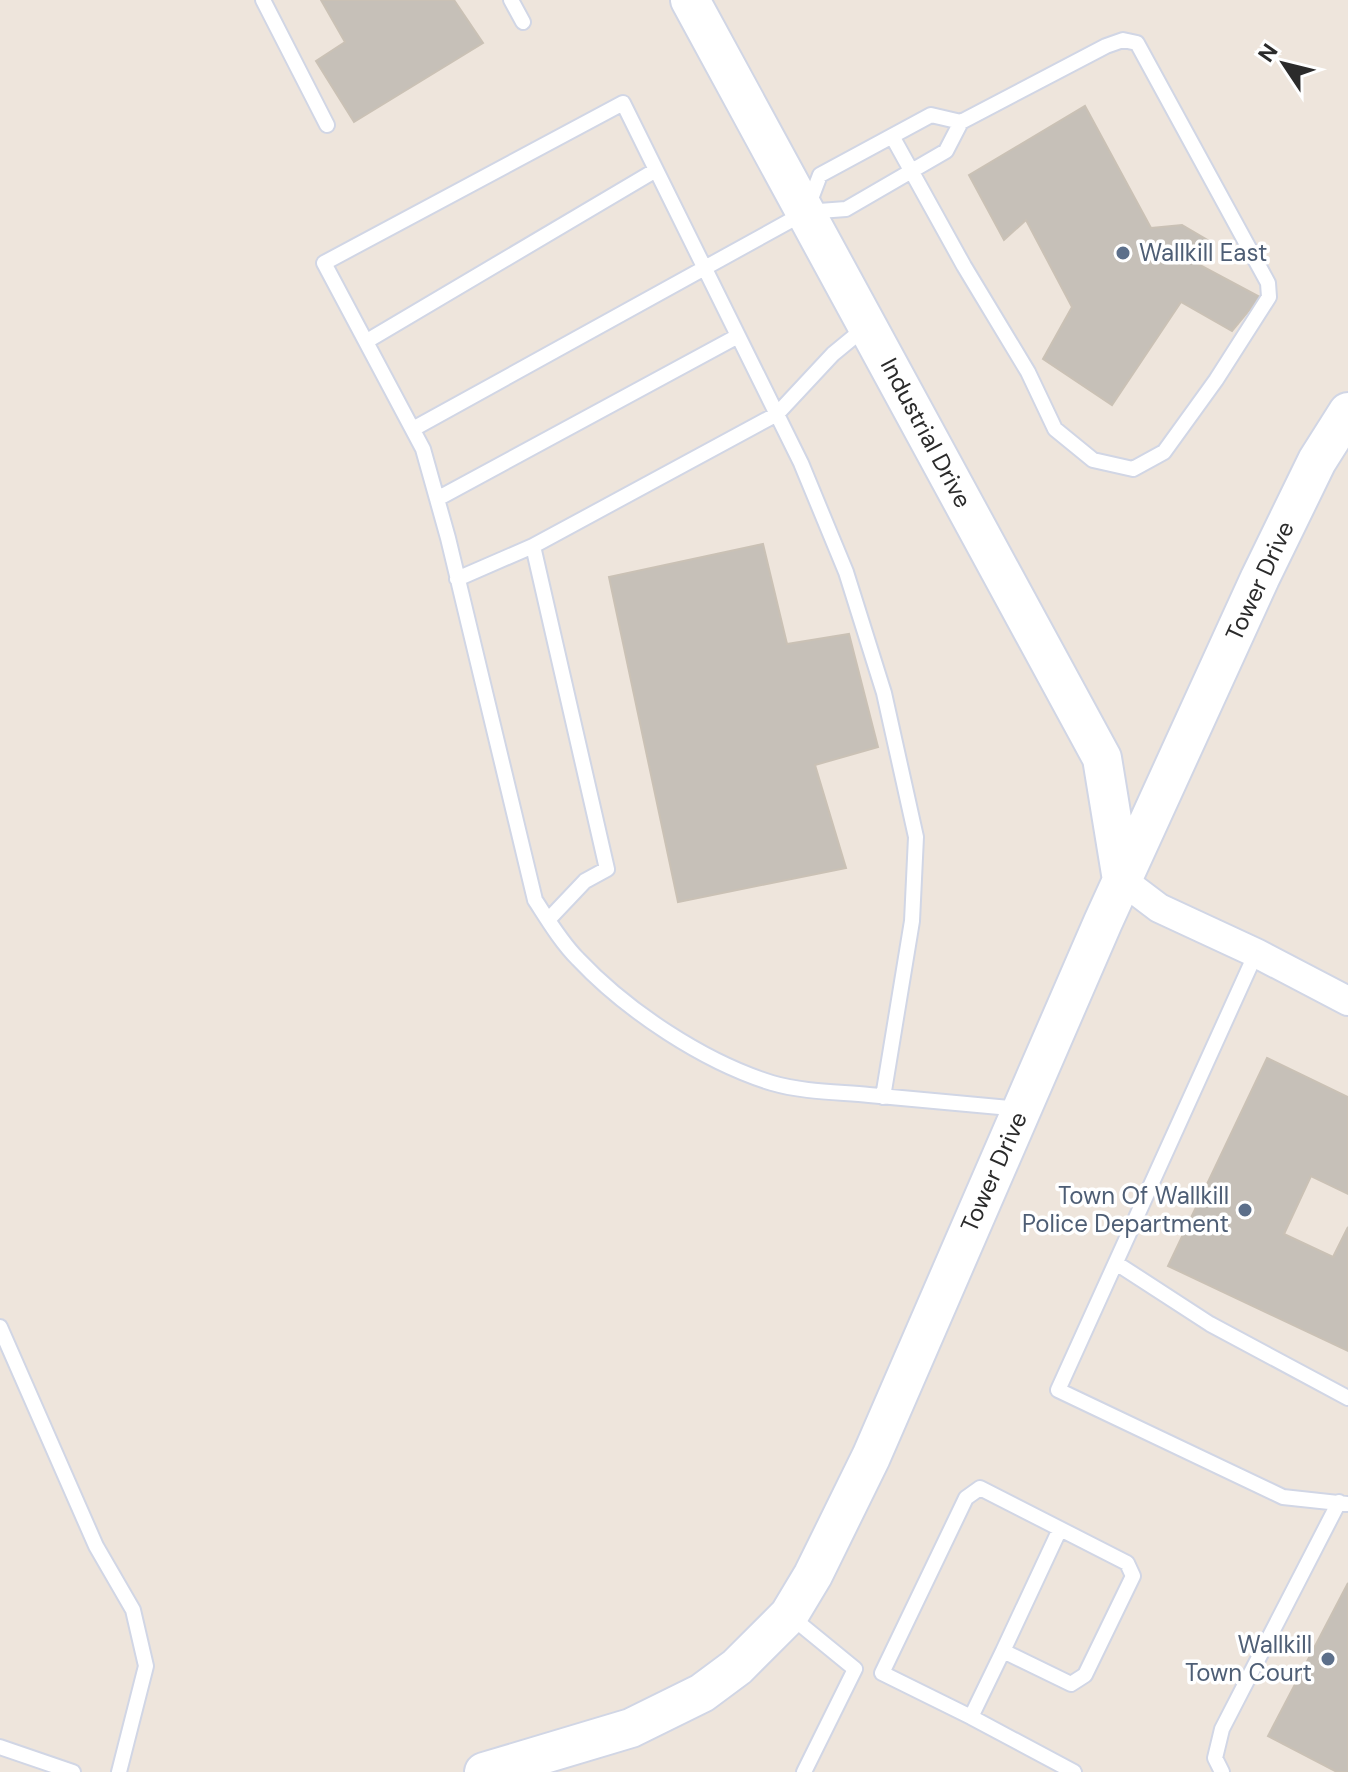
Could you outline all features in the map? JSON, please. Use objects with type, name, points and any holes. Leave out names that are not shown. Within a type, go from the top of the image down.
[{"type":"street","name":"Industrial Drive","points":[[690,0],[1102,758],[1122,880]]},
{"type":"street","name":"Tower Drive","points":[[484,1772],[559,1756],[631,1728],[702,1693],[737,1667],[789,1615],[813,1575],[871,1457],[1122,880],[1273,552],[1317,461],[1348,412]]},
{"type":"street","points":[[1122,880],[1159,908],[1256,953],[1348,1001]]},
{"type":"lane","points":[[263,0],[327,125]]},
{"type":"lane","points":[[511,0],[523,22]]},
{"type":"lane","points":[[413,429],[806,212],[846,209],[911,171],[946,151],[961,122],[1123,40],[1137,43],[1268,283],[1269,297],[1216,380],[1164,452],[1133,469],[1093,460],[1055,429],[1028,372],[911,171],[892,136]]},
{"type":"lane","points":[[883,1097],[912,921],[916,837],[884,693],[846,572],[807,476],[623,103],[324,263],[423,449],[535,900],[579,960],[622,999],[693,1048],[774,1083],[815,1090],[883,1097],[1022,1109]]},
{"type":"lane","points":[[806,212],[820,175],[931,115],[961,122]]},
{"type":"lane","points":[[367,341],[656,170]]},
{"type":"lane","points":[[457,579],[533,546],[777,414],[833,354],[867,325]]},
{"type":"lane","points":[[437,499],[738,336]]},
{"type":"lane","points":[[533,546],[607,869],[585,881],[548,920]]},
{"type":"lane","points":[[1222,1772],[1215,1758],[1222,1729],[1344,1503],[1283,1497],[1058,1390],[1256,953]]},
{"type":"lane","points":[[1116,1263],[1210,1324],[1348,1398]]},
{"type":"lane","points":[[0,1327],[96,1546],[133,1610],[146,1666],[119,1772]]},
{"type":"lane","points":[[882,1673],[966,1498],[980,1488],[1127,1563],[1133,1576],[1085,1675],[1071,1684],[1003,1651]]},
{"type":"lane","points":[[971,1717],[1060,1529]]},
{"type":"lane","points":[[789,1615],[855,1669],[882,1673],[1074,1772]]},
{"type":"lane","points":[[804,1772],[855,1669]]},
{"type":"lane","points":[[0,1747],[73,1772]]},
{"type":"building","points":[[321,0],[454,0],[483,43],[354,122],[316,61],[345,42]]},
{"type":"building","name":"Wallkill East","points":[[1085,106],[1151,228],[1182,225],[1211,242],[1196,263],[1260,297],[1232,331],[1181,302],[1112,405],[1043,359],[1072,307],[1026,220],[1004,240],[969,175]]},
{"type":"building","points":[[763,544],[787,644],[849,634],[878,747],[815,765],[846,868],[678,902],[609,577]]},
{"type":"building","name":"Town Of Wallkill Police Department","points":[[1267,1058],[1348,1097],[1348,1194],[1311,1176],[1284,1234],[1333,1257],[1348,1227],[1348,1351],[1168,1266]]},
{"type":"building","name":"Wallkill Town Court","points":[[1348,1583],[1348,1772],[1337,1772],[1268,1736]]},
{"type":"place","name":"Wallkill East","points":[[1123,253]]},
{"type":"place","name":"Town Of Wallkill Police Department","points":[[1245,1210]]},
{"type":"place","name":"Wallkill Town Court","points":[[1328,1659]]}]
